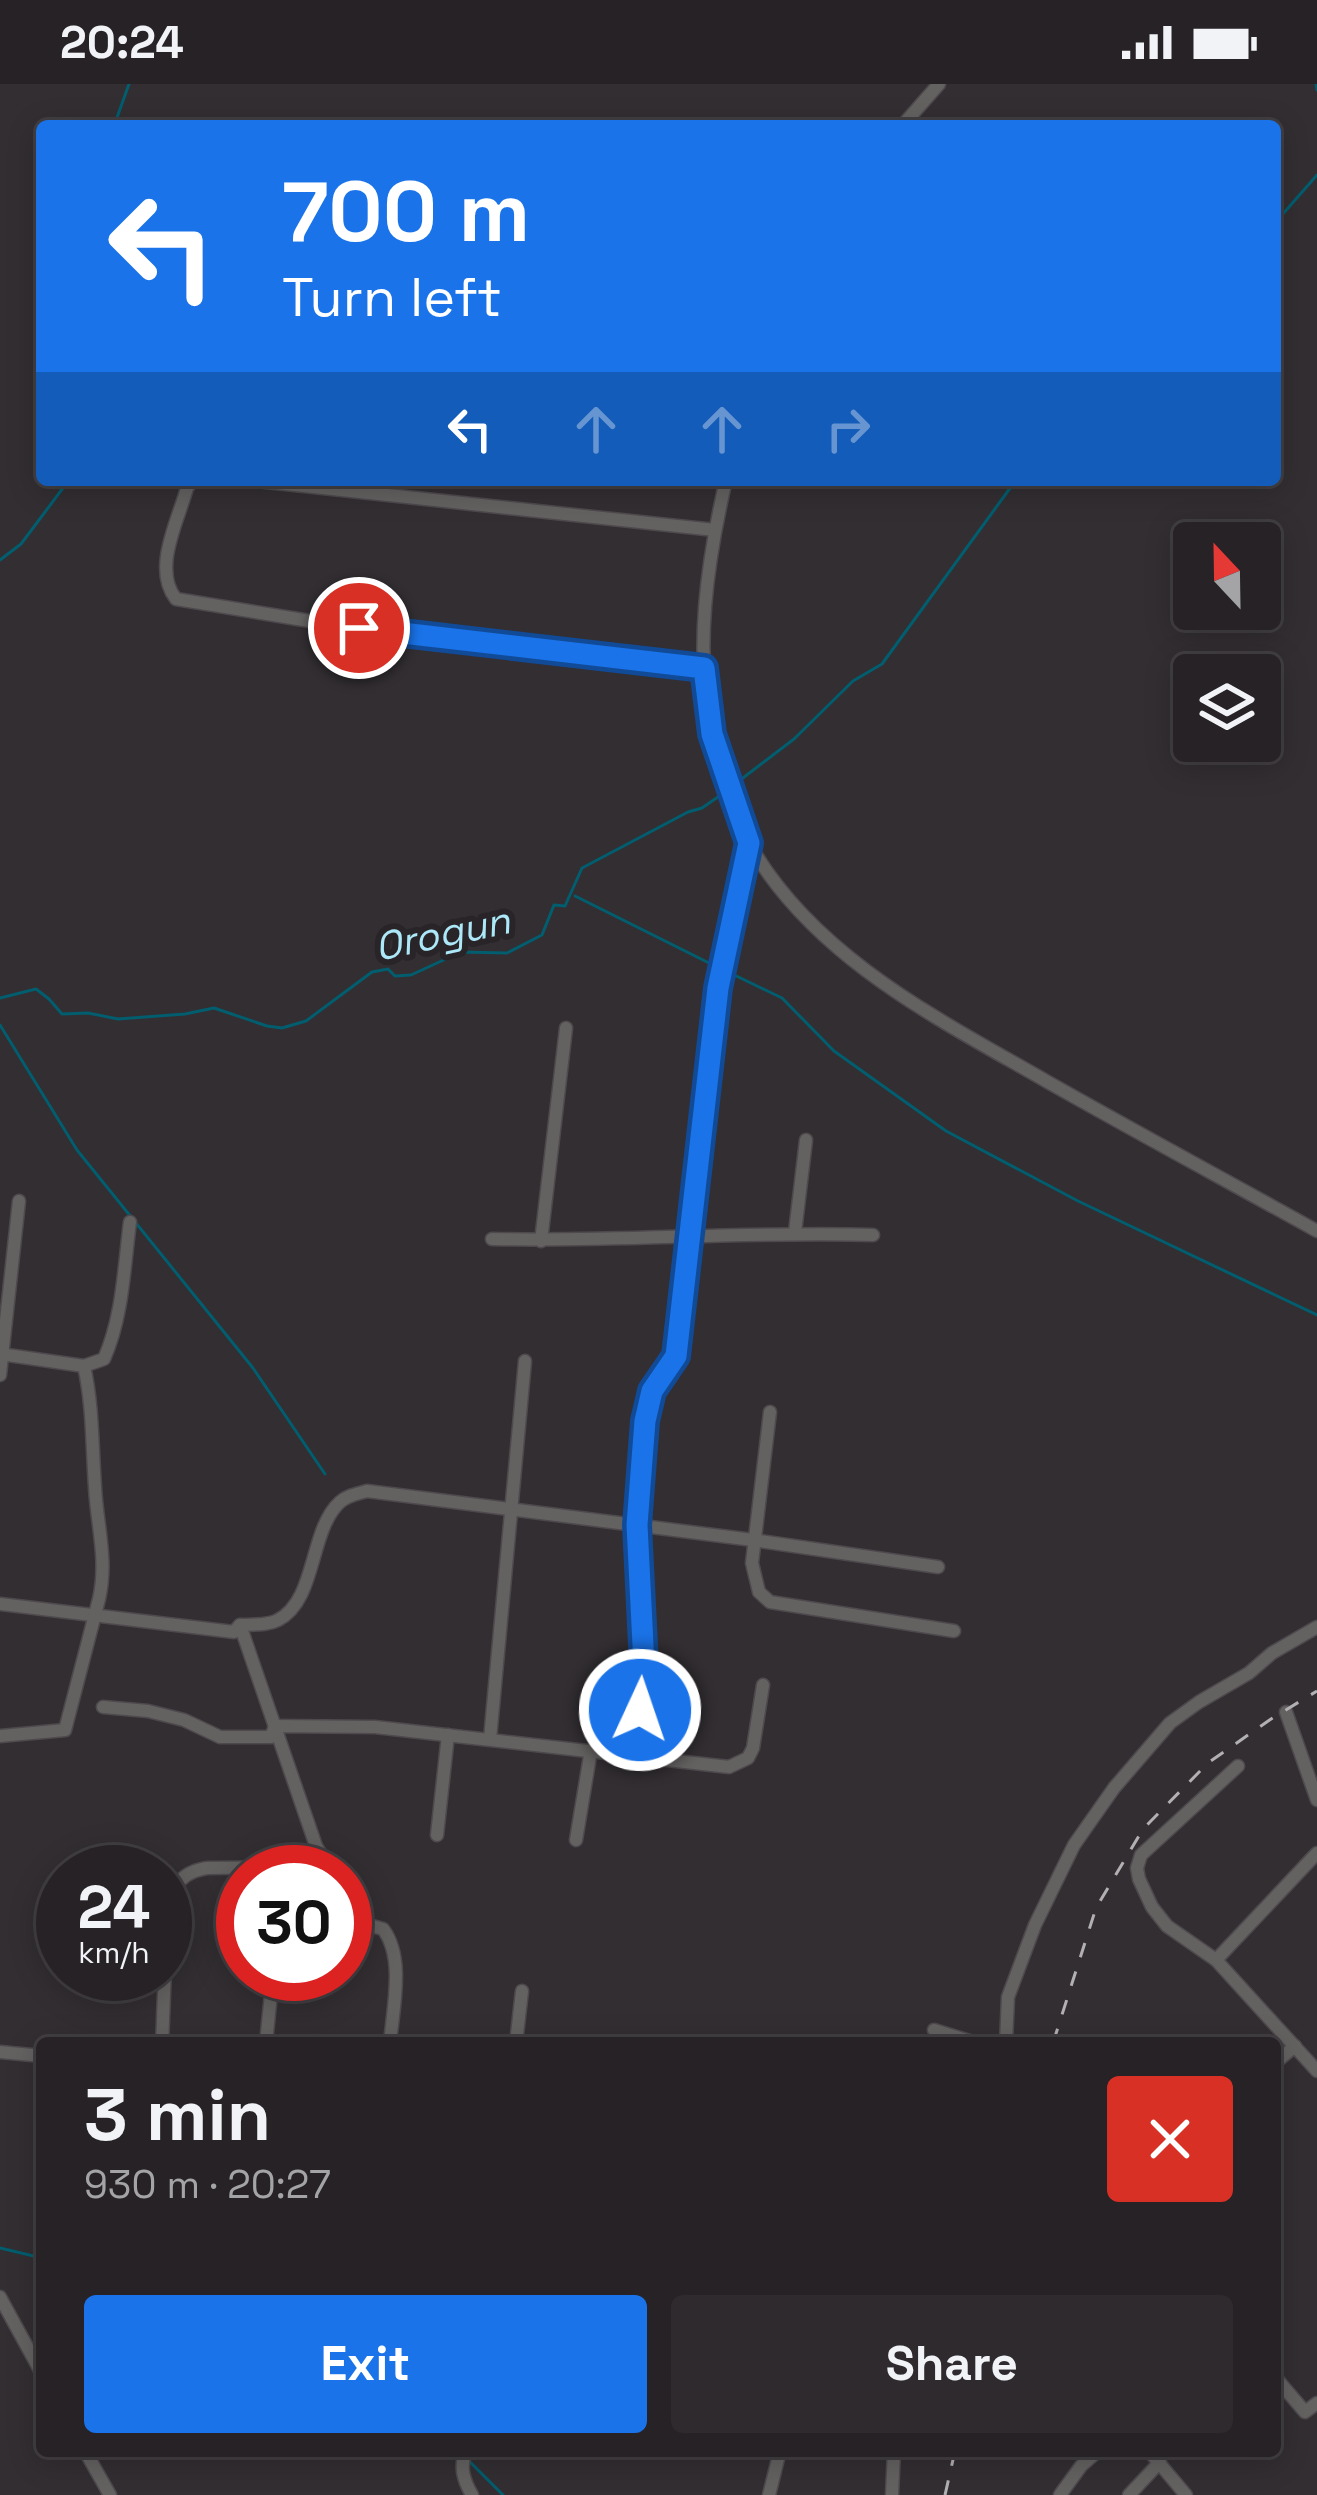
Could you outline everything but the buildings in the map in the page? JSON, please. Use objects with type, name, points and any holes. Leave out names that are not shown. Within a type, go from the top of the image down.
[{"type":"street","points":[[907,120],[939,84]]},
{"type":"street","points":[[188,486],[165,566],[167,585],[176,599],[316,622],[704,668]]},
{"type":"street","points":[[303,486],[715,530]]},
{"type":"street","points":[[725,486],[704,626],[712,734],[749,843],[783,892],[810,923],[877,977],[959,1031],[1317,1232]]},
{"type":"street","points":[[636,1755],[644,1665],[637,1525],[645,1421],[652,1391],[676,1356],[718,988],[749,843]]},
{"type":"street","points":[[541,1240],[566,1028]]},
{"type":"street","points":[[795,1232],[806,1140]]},
{"type":"street","points":[[0,1375],[19,1201]]},
{"type":"street","points":[[1,1354],[84,1366],[104,1359],[117,1321],[130,1222]]},
{"type":"street","points":[[492,1240],[795,1232],[873,1235]]},
{"type":"street","points":[[490,1739],[525,1361]]},
{"type":"street","points":[[0,1736],[65,1730],[104,1579],[84,1366]]},
{"type":"street","points":[[770,1412],[753,1540],[754,1581],[759,1592],[770,1602],[954,1631]]},
{"type":"street","points":[[0,1604],[234,1632],[240,1625],[272,1624],[285,1616],[301,1594],[338,1504],[367,1491],[938,1567]]},
{"type":"street","points":[[240,1625],[316,1845]]},
{"type":"street","points":[[1006,2037],[1008,1997],[1035,1925],[1074,1845],[1114,1788],[1170,1723],[1317,1627]]},
{"type":"street","points":[[275,1726],[375,1727],[729,1767],[748,1758],[753,1748],[763,1685]]},
{"type":"street","points":[[103,1707],[184,1720],[220,1737],[272,1737],[275,1726]]},
{"type":"street","points":[[1286,1712],[1317,1801]]},
{"type":"street","points":[[437,1835],[448,1735]]},
{"type":"street","points":[[576,1840],[591,1750]]},
{"type":"street","points":[[1238,1766],[1142,1855],[1137,1868],[1152,1907],[1168,1925],[1216,1960],[1317,2071]]},
{"type":"street","points":[[1216,1960],[1317,1853]]},
{"type":"street","points":[[162,2037],[173,1899],[182,1879],[193,1871],[216,1868]]},
{"type":"street","points":[[372,1926],[383,1929],[391,1942],[395,1982],[390,2037]]},
{"type":"street","points":[[518,2037],[522,1991]]},
{"type":"street","points":[[267,2037],[270,2001]]},
{"type":"street","points":[[934,2030],[957,2037]]},
{"type":"street","points":[[1281,2057],[1295,2046]]},
{"type":"street","points":[[0,2052],[36,2055]]},
{"type":"street","points":[[0,2297],[36,2363]]},
{"type":"street","points":[[1281,2383],[1311,2408],[1317,2424]]},
{"type":"street","points":[[88,2457],[110,2495]]},
{"type":"street","points":[[464,2457],[464,2481],[472,2495]]},
{"type":"street","points":[[769,2495],[778,2457]]},
{"type":"street","points":[[892,2495],[894,2457]]},
{"type":"street","points":[[1060,2495],[1091,2457]]},
{"type":"street","points":[[1155,2457],[1186,2495]]},
{"type":"street","points":[[1129,2495],[1160,2462]]},
{"type":"waterway","points":[[116,120],[129,84]]},
{"type":"waterway","points":[[1316,84],[1317,90]]},
{"type":"waterway","name":"Orogun","points":[[1281,216],[1317,175]]},
{"type":"waterway","points":[[0,560],[21,544],[64,486]]},
{"type":"waterway","name":"Orogun","points":[[735,784],[794,739],[853,681],[882,664],[1012,486]]},
{"type":"waterway","name":"Orogun","points":[[0,998],[36,989],[62,1014],[118,1019],[214,1008],[282,1028],[306,1021],[372,972],[388,969],[395,976],[411,975],[461,952],[507,953],[542,935],[554,905],[565,906],[582,868],[702,808],[728,790]]},
{"type":"waterway","points":[[575,896],[717,967]]},
{"type":"waterway","points":[[726,971],[782,998],[834,1051],[946,1131],[1078,1201],[1317,1315]]},
{"type":"waterway","points":[[0,1025],[77,1150],[253,1368],[325,1474]]},
{"type":"waterway","points":[[0,2248],[36,2257]]},
{"type":"waterway","points":[[470,2462],[503,2495]]},
{"type":"railway","points":[[1055,2037],[1096,1908],[1143,1829],[1208,1763],[1317,1691]]},
{"type":"railway","points":[[945,2495],[954,2457]]},
{"type":"route","points":[[359,628],[704,668],[712,734],[749,843],[718,988],[676,1356],[652,1391],[645,1421],[637,1525],[644,1665],[640,1710]]}]
